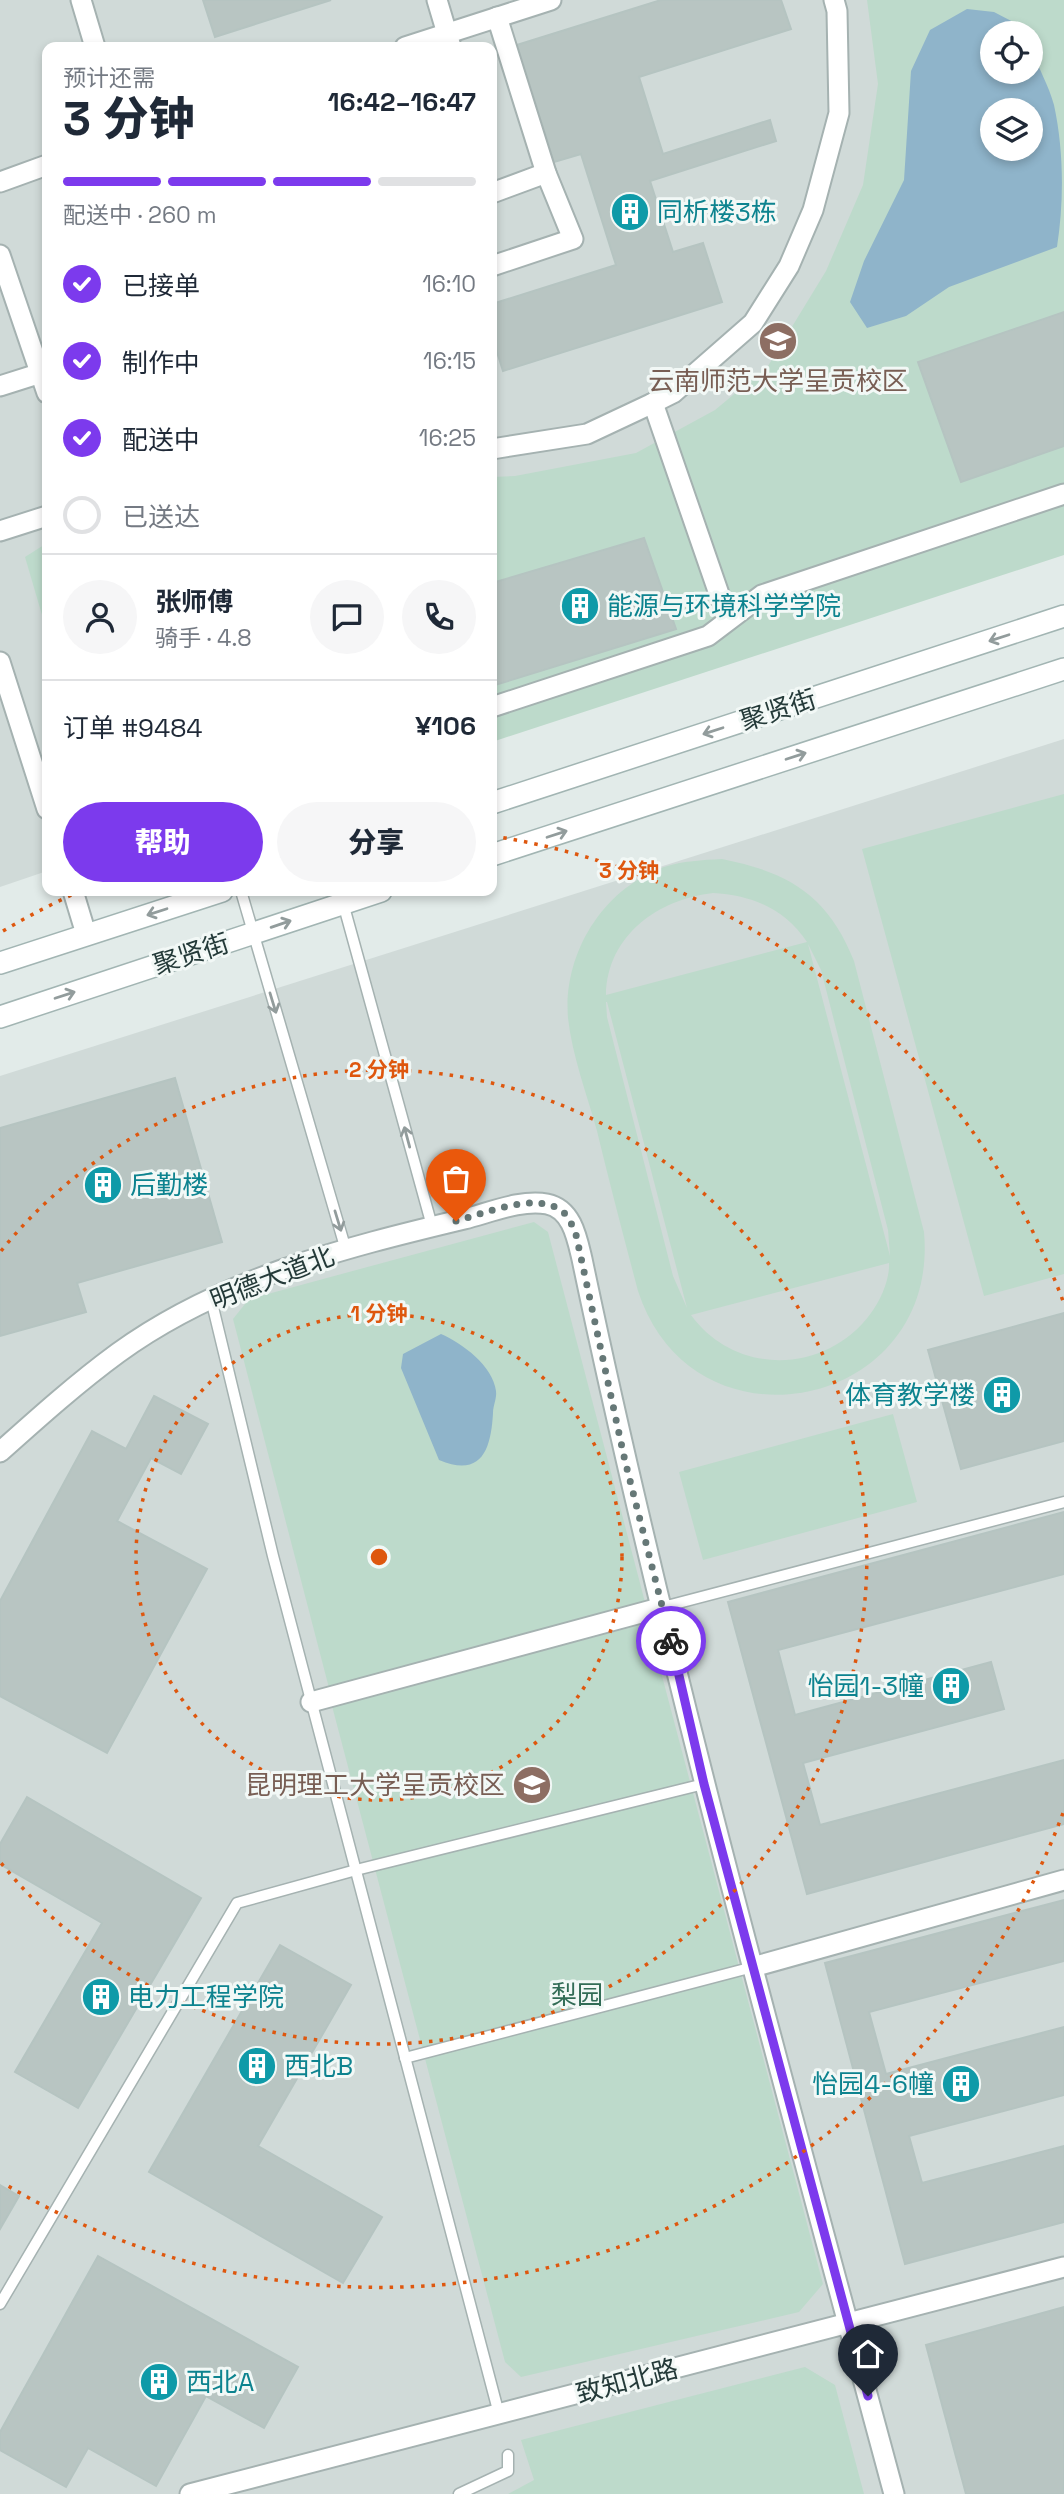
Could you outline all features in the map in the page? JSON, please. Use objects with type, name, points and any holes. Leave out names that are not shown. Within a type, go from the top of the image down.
[{"type":"main road","name":"聚贤街","points":[[497,801],[1064,617]]},
{"type":"main road","name":"聚贤街","points":[[497,853],[1064,669]]},
{"type":"main road","name":"聚贤街","points":[[0,963],[206,896]]},
{"type":"main road","name":"聚贤街","points":[[0,1017],[365,896]]},
{"type":"street","points":[[81,0],[94,42]]},
{"type":"street","points":[[436,0],[449,40],[497,18],[551,0]]},
{"type":"street","points":[[497,448],[587,434],[653,403],[673,393],[753,323],[789,265],[813,210],[839,113],[837,11],[834,0]]},
{"type":"street","points":[[497,18],[546,173],[573,239],[497,264]]},
{"type":"street","points":[[0,182],[42,167]]},
{"type":"street","points":[[497,191],[546,173]]},
{"type":"street","points":[[0,255],[42,376]]},
{"type":"street","points":[[0,386],[41,373]]},
{"type":"street","points":[[653,403],[728,620]]},
{"type":"street","points":[[497,705],[708,636],[762,595],[1064,494]]},
{"type":"street","points":[[0,531],[42,518]]},
{"type":"street","points":[[0,662],[42,793]]},
{"type":"street","points":[[75,896],[86,934]]},
{"type":"street","name":"明德大道北","points":[[0,1452],[119,1352],[211,1299],[268,1273],[432,1226],[526,1204],[548,1204],[564,1212],[575,1230],[625,1461],[663,1607]]},
{"type":"street","points":[[311,1702],[663,1607],[704,1784],[894,2494]]},
{"type":"street","points":[[753,1967],[1064,1880]]},
{"type":"street","name":"致知北路","points":[[190,2494],[1064,2267]]},
{"type":"lane","points":[[242,896],[346,1250]]},
{"type":"lane","points":[[343,903],[432,1226]]},
{"type":"lane","points":[[211,1299],[311,1702],[499,2414]]},
{"type":"lane","points":[[663,1607],[1064,1502]]},
{"type":"lane","points":[[0,2304],[237,1903],[355,1870],[704,1784]]},
{"type":"lane","points":[[405,2058],[753,1967]]},
{"type":"lane","points":[[459,2494],[508,2471],[508,2455]]},
{"type":"shaded area","name":"云南师范大学呈贡校区","points":[[0,0],[1064,0],[1064,533],[497,722],[497,42],[42,42],[42,873],[0,887]]},
{"type":"shaded area","name":"昆明理工大学呈贡校区","points":[[1064,739],[1064,2494],[0,2494],[0,1076]]},
{"type":"green space","points":[[867,0],[1064,0],[1064,555],[497,740],[497,477],[515,476],[636,453],[715,410],[768,366],[826,271],[863,185],[878,84]]},
{"type":"green space","points":[[42,546],[42,615],[25,557]]},
{"type":"green space","points":[[1064,794],[1064,1274],[984,1296],[862,849]]},
{"type":"green space","points":[[722,859],[767,871],[803,890],[832,919],[844,938],[854,961],[924,1232],[919,1293],[894,1340],[855,1373],[808,1392],[757,1394],[708,1378],[667,1344],[638,1291],[570,1032],[568,994],[572,970],[591,926],[606,907],[642,877],[664,867]],"holes":[[[713,893],[754,901],[789,921],[807,942],[606,995],[609,974],[626,938],[656,912],[693,897]],[[808,944],[821,970],[888,1230],[890,1256]],[[606,1002],[687,1308],[673,1276],[607,1017]],[[889,1263],[884,1289],[871,1313],[852,1333],[831,1348],[807,1357],[781,1360],[756,1358],[732,1349],[710,1335],[691,1315]]]},
{"type":"green space","points":[[534,1222],[548,1232],[646,1606],[329,1688],[233,1319],[249,1299]]},
{"type":"green space","points":[[893,1414],[917,1502],[703,1560],[679,1472]]},
{"type":"green space","name":"梨园","points":[[648,1623],[823,2284],[799,2312],[521,2377],[505,2362],[332,1706]]},
{"type":"green space","points":[[805,2367],[835,2385],[864,2494],[508,2494],[534,2480],[521,2440]]},
{"type":"water","points":[[967,9],[994,12],[1011,21],[980,21],[980,84],[1043,84],[1043,77],[1054,105],[1061,158],[1062,194],[1057,247],[949,287],[906,316],[867,328],[850,302],[864,261],[904,180],[911,71],[930,30]]},
{"type":"water","points":[[441,1334],[458,1343],[483,1364],[494,1382],[496,1391],[490,1438],[486,1448],[474,1463],[465,1465],[439,1460],[401,1368],[403,1354]]},
{"type":"building","points":[[203,0],[331,0],[215,37]]},
{"type":"building","name":"同析楼3栋","points":[[661,0],[781,0],[791,29],[639,77],[663,154],[770,120],[776,141],[650,181],[673,252],[703,243],[722,302],[503,371],[497,352],[497,302],[616,265],[581,154],[554,162],[517,45]]},
{"type":"building","points":[[1064,312],[1064,446],[961,482],[918,362]]},
{"type":"building","name":"能源与环境科学学院","points":[[644,538],[676,629],[497,684],[497,582]]},
{"type":"building","name":"后勤楼","points":[[175,1078],[222,1242],[77,1283],[86,1312],[0,1336],[0,1128]]},
{"type":"building","name":"体育教学楼","points":[[1064,1313],[1064,1441],[961,1469],[928,1350]]},
{"type":"building","points":[[154,1396],[208,1424],[181,1474],[151,1458],[117,1521],[207,1569],[107,1753],[0,1696],[0,1601],[92,1431],[126,1449]]},
{"type":"building","name":"怡园1-3幢","points":[[1064,1512],[1064,1574],[778,1650],[795,1715],[991,1662],[1004,1709],[803,1763],[820,1825],[1064,1760],[1064,1824],[807,1894],[728,1602]]},
{"type":"building","name":"电力工程学院","points":[[27,1797],[201,1898],[78,2108],[15,2072],[102,1923],[0,1864],[0,1844]]},
{"type":"building","name":"怡园4-6幢","points":[[1064,1900],[1064,1961],[869,2012],[886,2074],[1064,2027],[1064,2095],[909,2136],[922,2183],[1064,2146],[1064,2222],[905,2264],[825,1963]]},
{"type":"building","name":"西北B","points":[[280,1945],[351,1985],[258,2146],[382,2217],[343,2283],[149,2172]]},
{"type":"building","points":[[0,2185],[19,2196],[0,2229]]},
{"type":"building","name":"西北A","points":[[98,2256],[298,2367],[264,2428],[206,2396],[156,2486],[88,2448],[66,2487],[0,2450],[0,2432]]},
{"type":"building","points":[[1064,2307],[1064,2494],[966,2494],[926,2345]]},
{"type":"way so far","points":[[456,1221],[526,1204],[548,1204],[564,1212],[575,1230],[625,1461],[671,1641]]},
{"type":"place","name":"同析楼3栋","points":[[630,212]]},
{"type":"place","name":"云南师范大学呈贡校区","points":[[778,341]]},
{"type":"place","name":"能源与环境科学学院","points":[[580,606]]},
{"type":"place","name":"后勤楼","points":[[103,1185]]},
{"type":"place","name":"体育教学楼","points":[[1002,1395]]},
{"type":"place","name":"怡园1-3幢","points":[[951,1686]]},
{"type":"place","name":"昆明理工大学呈贡校区","points":[[532,1785]]},
{"type":"place","name":"电力工程学院","points":[[101,1997]]},
{"type":"place","name":"西北B","points":[[257,2066]]},
{"type":"place","name":"怡园4-6幢","points":[[961,2084]]},
{"type":"place","name":"西北A","points":[[159,2382]]},
{"type":"route","points":[[671,1641],[704,1784],[868,2396]]}]
